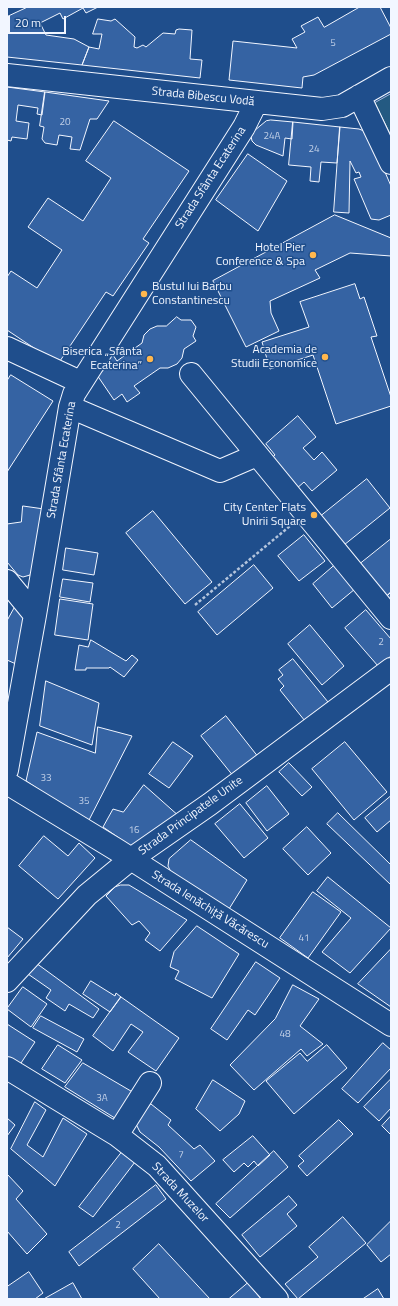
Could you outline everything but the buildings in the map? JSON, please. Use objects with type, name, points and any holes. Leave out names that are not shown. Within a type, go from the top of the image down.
[{"type":"street","name":"Strada Bibescu Vodă","points":[[7,75],[256,103],[328,109],[342,106],[391,78]]},
{"type":"street","points":[[360,96],[391,163]]},
{"type":"street","name":"Strada Sfânta Ecaterina","points":[[7,770],[70,407],[80,382],[244,127],[256,103]]},
{"type":"street","points":[[7,348],[80,382]]},
{"type":"street","points":[[191,374],[391,618]]},
{"type":"street","points":[[70,407],[220,471],[257,455]]},
{"type":"street","points":[[7,581],[35,615]]},
{"type":"street","name":"Strada Principatele Unite","points":[[7,980],[87,895],[131,859],[210,804],[391,669]]},
{"type":"street","name":"Strada Ienăchiță Văcărescu","points":[[7,783],[131,859],[391,1025]]},
{"type":"street","name":"Strada Muzelor","points":[[7,1068],[117,1135],[157,1166],[277,1299]]},
{"type":"street","points":[[117,1135],[150,1083]]},
{"type":"path","points":[[195,605],[305,513]]},
{"type":"shaded area","points":[[391,94],[391,136],[375,103]]},
{"type":"place","name":"Hotel Pier Conference & Spa","points":[[313,255]]},
{"type":"place","name":"Bustul lui Barbu Constantinescu","points":[[144,294]]},
{"type":"place","name":"Academia de Studii Economice","points":[[325,357]]},
{"type":"place","name":"Biserica „Sfânta Ecaterina”","points":[[150,359]]},
{"type":"place","name":"City Center Flats Unirii Square","points":[[314,515]]}]
